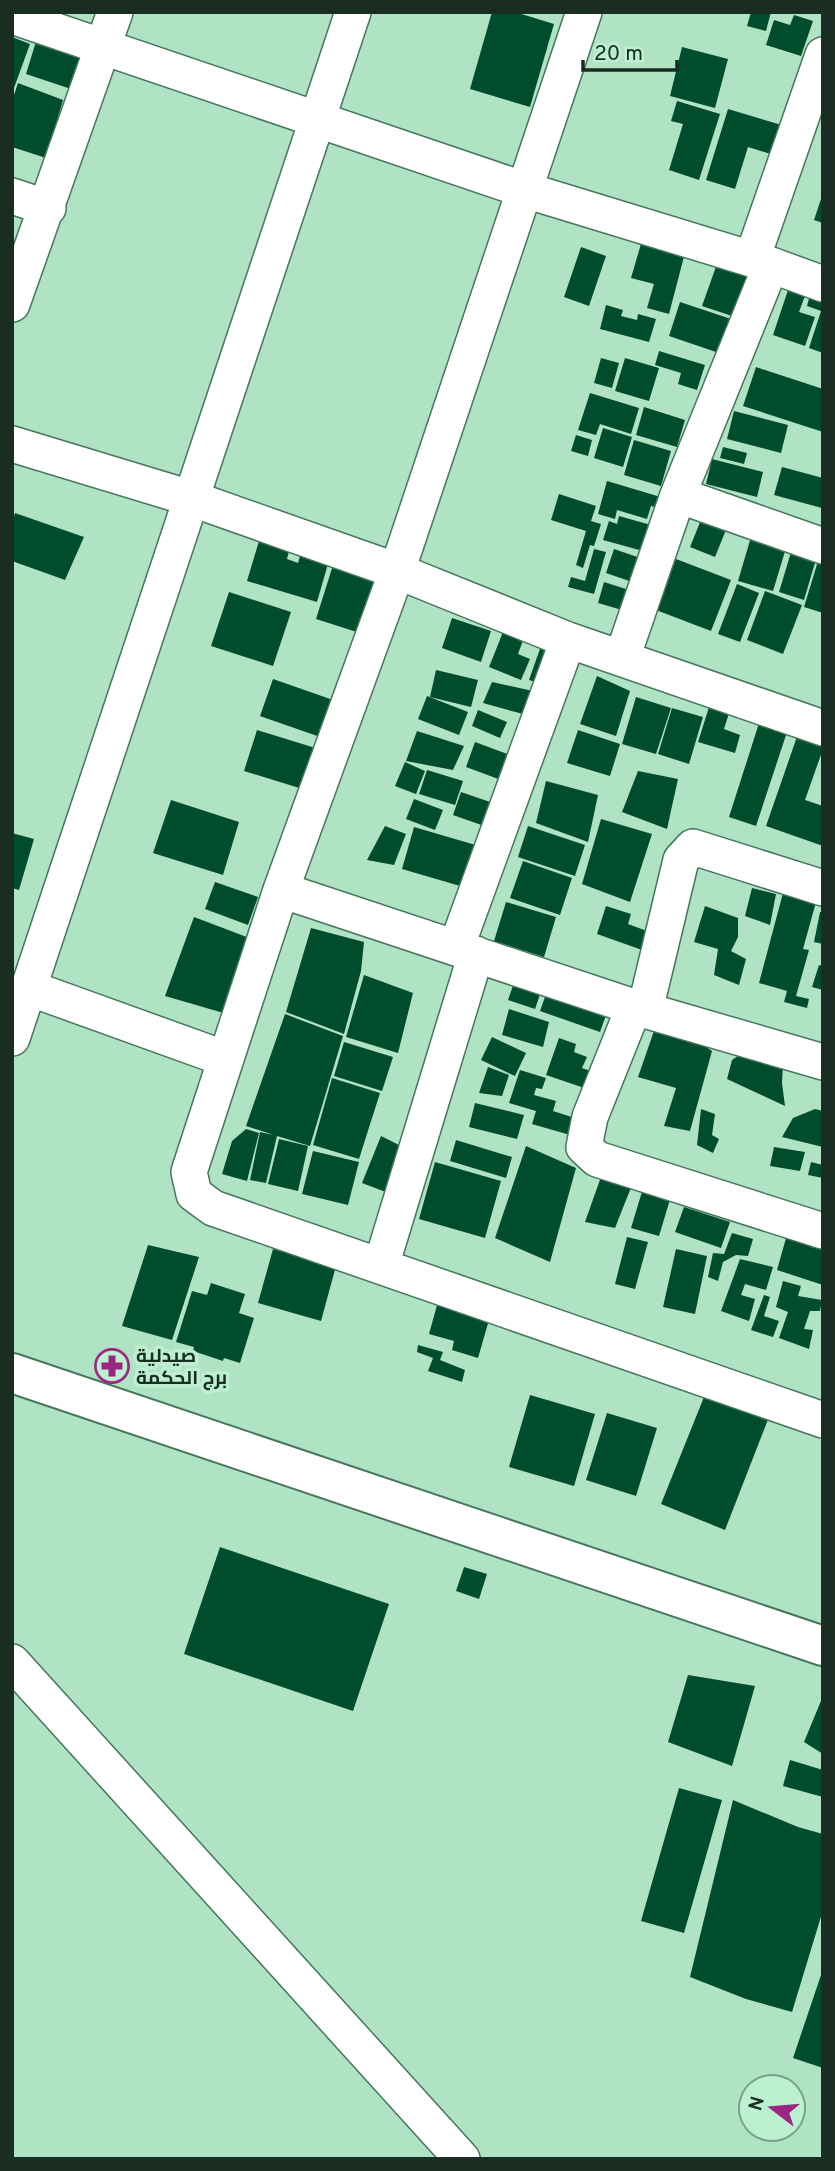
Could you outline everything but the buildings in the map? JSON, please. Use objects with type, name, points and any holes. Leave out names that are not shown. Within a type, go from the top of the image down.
[{"type":"street","points":[[12,304],[115,12]]},
{"type":"street","points":[[12,1038],[353,12]]},
{"type":"street","points":[[584,12],[397,571],[281,890],[189,1172],[194,1194],[213,1208],[823,1420]]},
{"type":"street","points":[[12,16],[525,190],[761,262],[823,284]]},
{"type":"street","points":[[622,658],[761,262],[823,55]]},
{"type":"street","points":[[12,196],[48,208]]},
{"type":"street","points":[[12,444],[190,499],[397,571],[568,640],[823,728]]},
{"type":"street","points":[[678,495],[823,546]]},
{"type":"street","points":[[381,1266],[466,951],[568,640]]},
{"type":"street","points":[[823,888],[693,847],[681,860],[639,1008],[590,1117],[584,1147],[597,1159],[823,1231]]},
{"type":"street","points":[[281,890],[639,1008],[823,1062]]},
{"type":"street","points":[[29,988],[226,1059]]},
{"type":"street","points":[[12,1373],[823,1646]]},
{"type":"street","points":[[12,1662],[462,2159]]},
{"type":"place","name":"صيدلية برج الحكمة","points":[[112,1366]]}]
